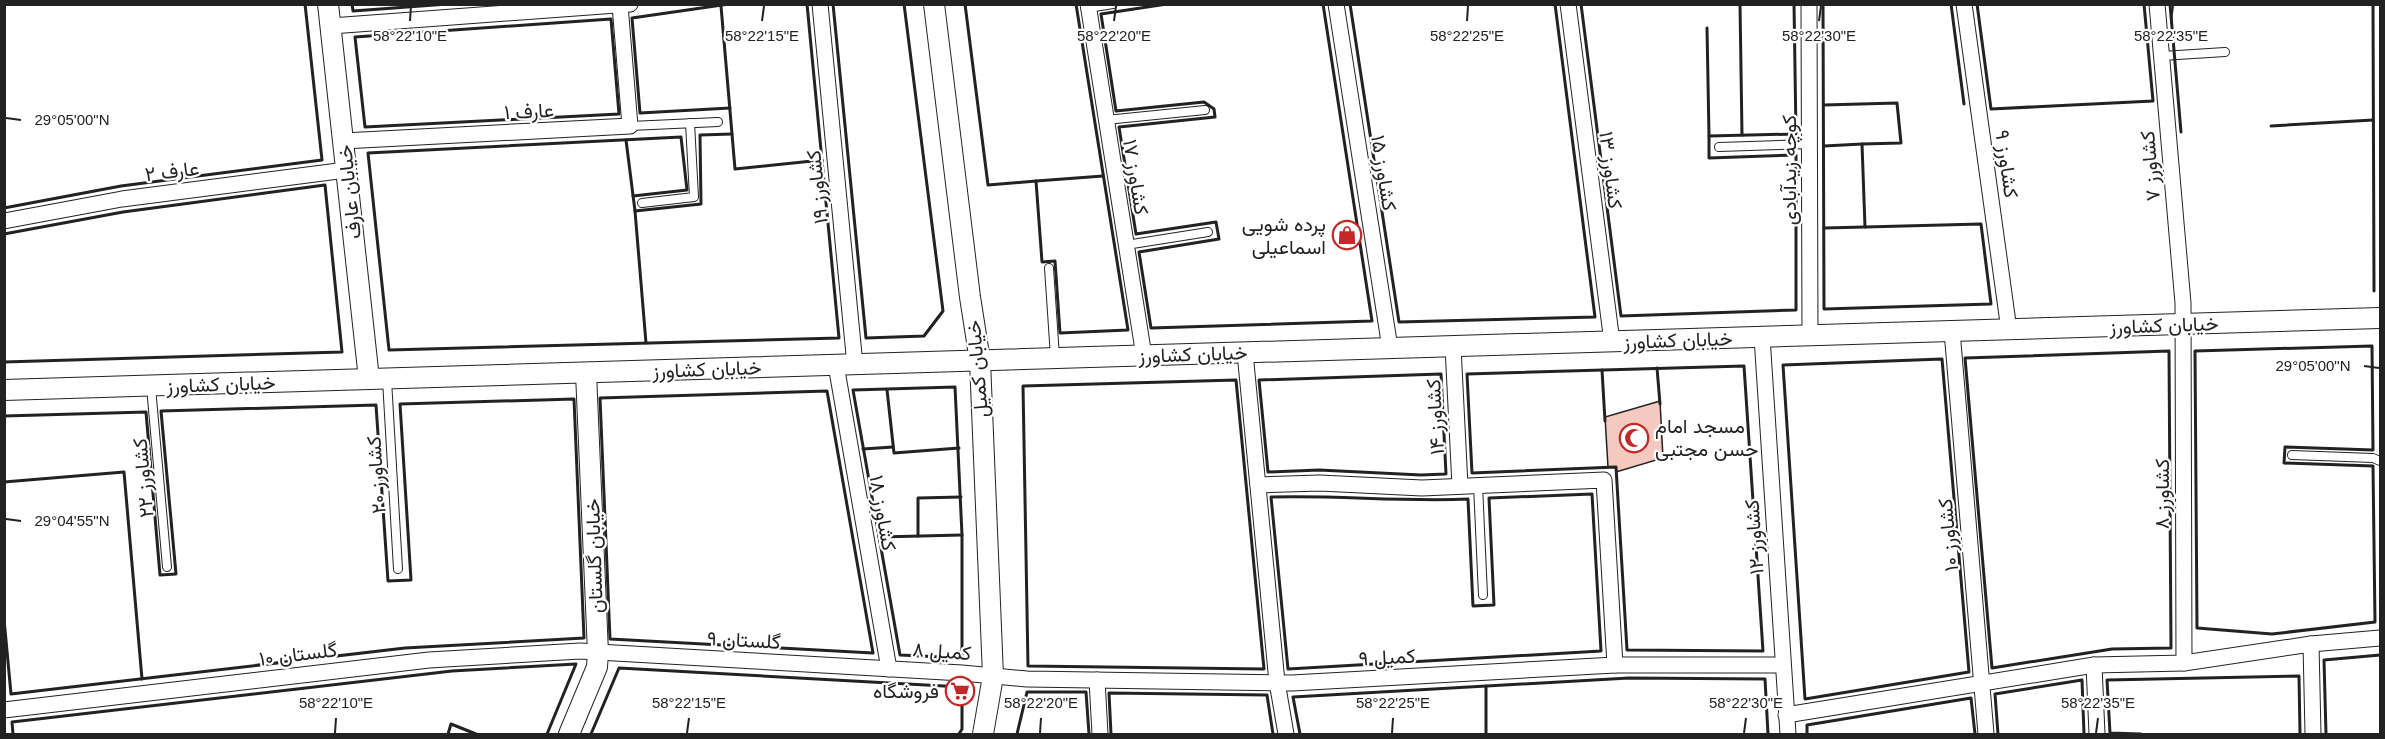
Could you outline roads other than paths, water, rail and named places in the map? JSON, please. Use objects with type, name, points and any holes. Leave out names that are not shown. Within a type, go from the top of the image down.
[{"type":"street","name":"خیابان عارف","points":[[328,4],[346,170],[378,379]]},
{"type":"street","points":[[331,26],[630,4]]},
{"type":"street","name":"کشاورز ۱۹","points":[[820,4],[845,365]]},
{"type":"street","name":"خیابان کمیل","points":[[934,4],[980,361],[993,676],[983,735]]},
{"type":"street","name":"کشاورز ۱۵","points":[[1336,4],[1390,348]]},
{"type":"street","name":"کشاورز ۱۳","points":[[1568,4],[1612,342]]},
{"type":"street","name":"کوچه زیدآبادی","points":[[1809,4],[1810,336]]},
{"type":"street","name":"کشاورز ۹","points":[[1964,4],[2009,330]]},
{"type":"street","name":"کشاورز ۷","points":[[2157,4],[2183,303],[2182,324]]},
{"type":"street","points":[[620,5],[630,126]]},
{"type":"street","name":"کشاورز ۱۷","points":[[1088,6],[1144,356]]},
{"type":"street","name":"عارف ۱","points":[[343,141],[630,126]]},
{"type":"street","name":"عارف ۲","points":[[4,220],[122,199],[346,170]]},
{"type":"street","name":"خیابان کشاورز","points":[[4,390],[2380,318]]},
{"type":"street","name":"کشاورز ۸","points":[[2182,324],[2184,663]]},
{"type":"street","name":"کشاورز ۱۰","points":[[1952,331],[1986,735]]},
{"type":"street","name":"کشاورز ۱۲","points":[[1762,337],[1788,735]]},
{"type":"street","name":"کشاورز ۱۴","points":[[1453,346],[1460,486]]},
{"type":"street","points":[[1245,353],[1277,682],[1286,735]]},
{"type":"street","name":"کشاورز ۱۸","points":[[845,365],[889,669]]},
{"type":"street","name":"خیابان گلستان","points":[[569,735],[597,667],[598,652],[586,373]]},
{"type":"street","points":[[1258,485],[1320,483],[1422,488],[1604,480],[1615,665]]},
{"type":"street","points":[[1786,715],[2094,664],[2184,663],[2310,644],[2380,638]]},
{"type":"street","points":[[2310,644],[2313,735]]},
{"type":"street","name":"گلستان ۱۰","points":[[4,710],[429,660],[580,651],[598,652]]},
{"type":"street","name":"گلستان ۹","points":[[598,652],[889,669]]},
{"type":"street","points":[[2094,664],[2097,735]]},
{"type":"street","name":"کمیل ۹","points":[[993,676],[1027,679],[1292,683],[1615,665],[1783,665]]},
{"type":"street","name":"کمیل ۸","points":[[889,669],[993,676]]},
{"type":"street","points":[[1097,680],[1100,735]]},
{"type":"lane","points":[[1088,6],[1113,4]]},
{"type":"lane","points":[[2162,56],[2225,52]]},
{"type":"lane","points":[[1106,120],[1205,110]]},
{"type":"lane","name":"عارف ۱","points":[[630,126],[718,122]]},
{"type":"lane","points":[[642,203],[694,197],[690,123]]},
{"type":"lane","points":[[1719,147],[1810,144]]},
{"type":"lane","points":[[1126,245],[1208,232]]},
{"type":"lane","points":[[1049,268],[1055,358]]},
{"type":"lane","name":"کشاورز ۲۰","points":[[378,379],[398,569]]},
{"type":"lane","name":"کشاورز ۲۲","points":[[151,386],[167,567]]},
{"type":"lane","points":[[2292,455],[2373,458],[2380,461]]},
{"type":"lane","points":[[1478,485],[1483,595]]},
{"type":"place","name":"پرده شویی اسماعیلی","points":[[1347,235]]},
{"type":"place","name":"مسجد امام حسن مجتبی","points":[[1634,438]]},
{"type":"place","name":"فروشگاه","points":[[960,691]]}]
